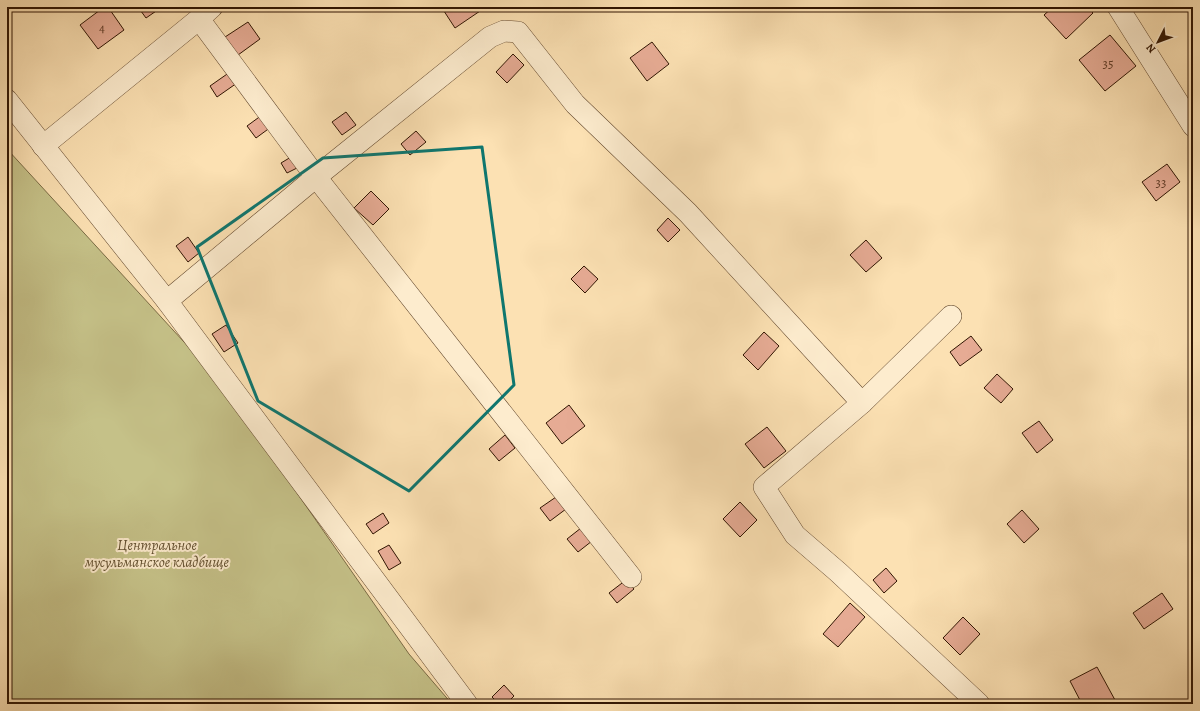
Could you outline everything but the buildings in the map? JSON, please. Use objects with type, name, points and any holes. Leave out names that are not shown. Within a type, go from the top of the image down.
[{"type":"street","points":[[1118,7],[1191,118]]},
{"type":"street","points":[[43,146],[205,13],[316,177],[631,577]]},
{"type":"street","points":[[167,301],[316,177],[490,37],[504,31],[518,32],[575,104],[688,212],[862,403]]},
{"type":"street","points":[[7,100],[167,301],[466,704]]},
{"type":"street","points":[[951,316],[862,403],[764,487],[795,535],[843,577],[979,704]]},
{"type":"highlighted area","points":[[482,147],[514,385],[409,491],[258,401],[197,247],[323,158]]},
{"type":"green space","name":"Центральное мусульманское кладбище","points":[[7,149],[195,354],[247,421],[409,654],[452,704],[7,704]]}]
